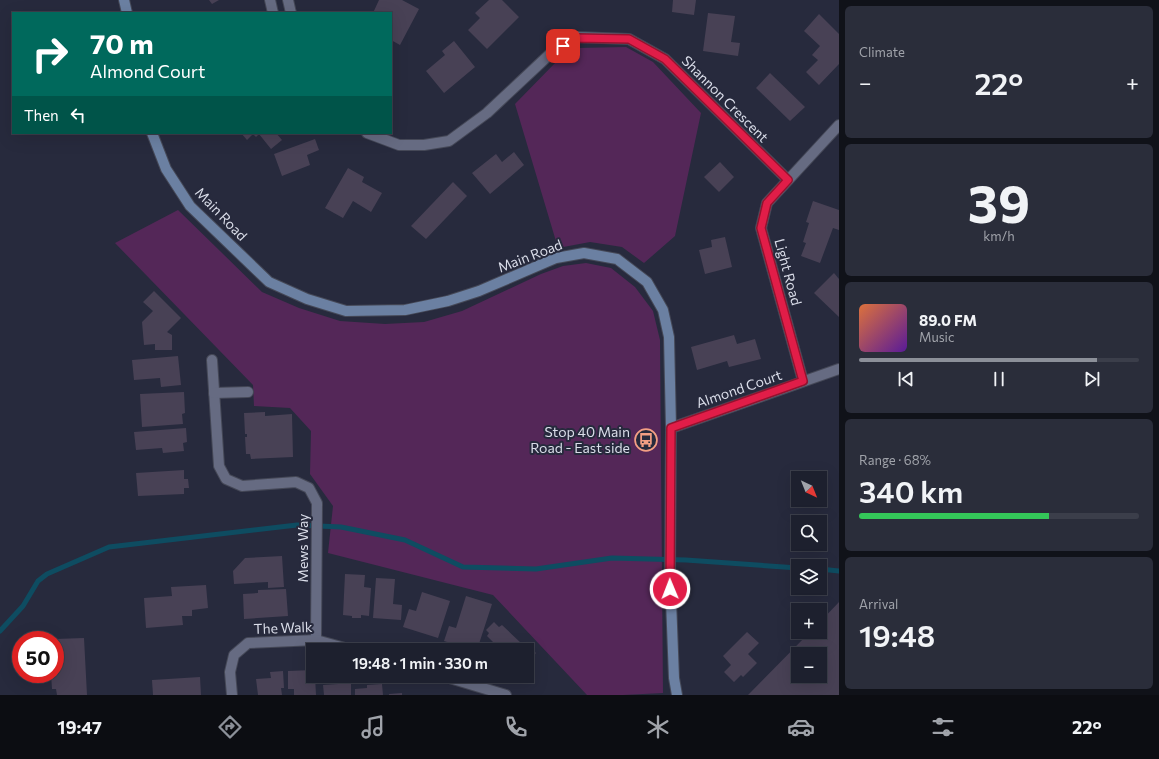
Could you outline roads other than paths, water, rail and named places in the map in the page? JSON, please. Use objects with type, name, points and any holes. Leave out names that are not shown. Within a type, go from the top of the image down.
[{"type":"main road","points":[[124,0],[127,12]]},
{"type":"main road","name":"Main Road","points":[[152,134],[166,169],[190,206],[269,282],[307,299],[346,311],[405,310],[448,301],[480,291],[556,258],[584,253],[617,259],[647,282],[663,310],[669,337],[671,428],[670,570],[674,678],[677,695]]},
{"type":"street","points":[[270,0],[273,12]]},
{"type":"street","points":[[288,0],[291,12]]},
{"type":"street","name":"Shannon Crescent","points":[[370,134],[399,144],[424,145],[449,141],[487,114],[550,54],[576,38],[629,39],[665,59],[788,180]]},
{"type":"street","name":"Light Road","points":[[803,381],[761,228],[767,203],[839,125]]},
{"type":"street","name":"Mews Way","points":[[212,360],[219,466],[226,479],[242,486],[296,482],[308,488],[317,503],[316,640]]},
{"type":"street","name":"Almond Court","points":[[671,428],[839,369]]},
{"type":"street","points":[[214,393],[248,392]]},
{"type":"street","name":"The Walk","points":[[232,695],[230,672],[234,655],[248,643],[316,640],[327,643]]},
{"type":"street","points":[[466,683],[506,695]]},
{"type":"waterway","points":[[0,631],[23,606],[38,581],[47,574],[109,547],[297,525],[341,527],[405,540],[463,567],[536,569],[612,558],[686,560],[791,568]]},
{"type":"waterway","points":[[827,570],[839,571]]},
{"type":"place","name":"Stop 40 Main Road - East side","points":[[646,440]]}]
